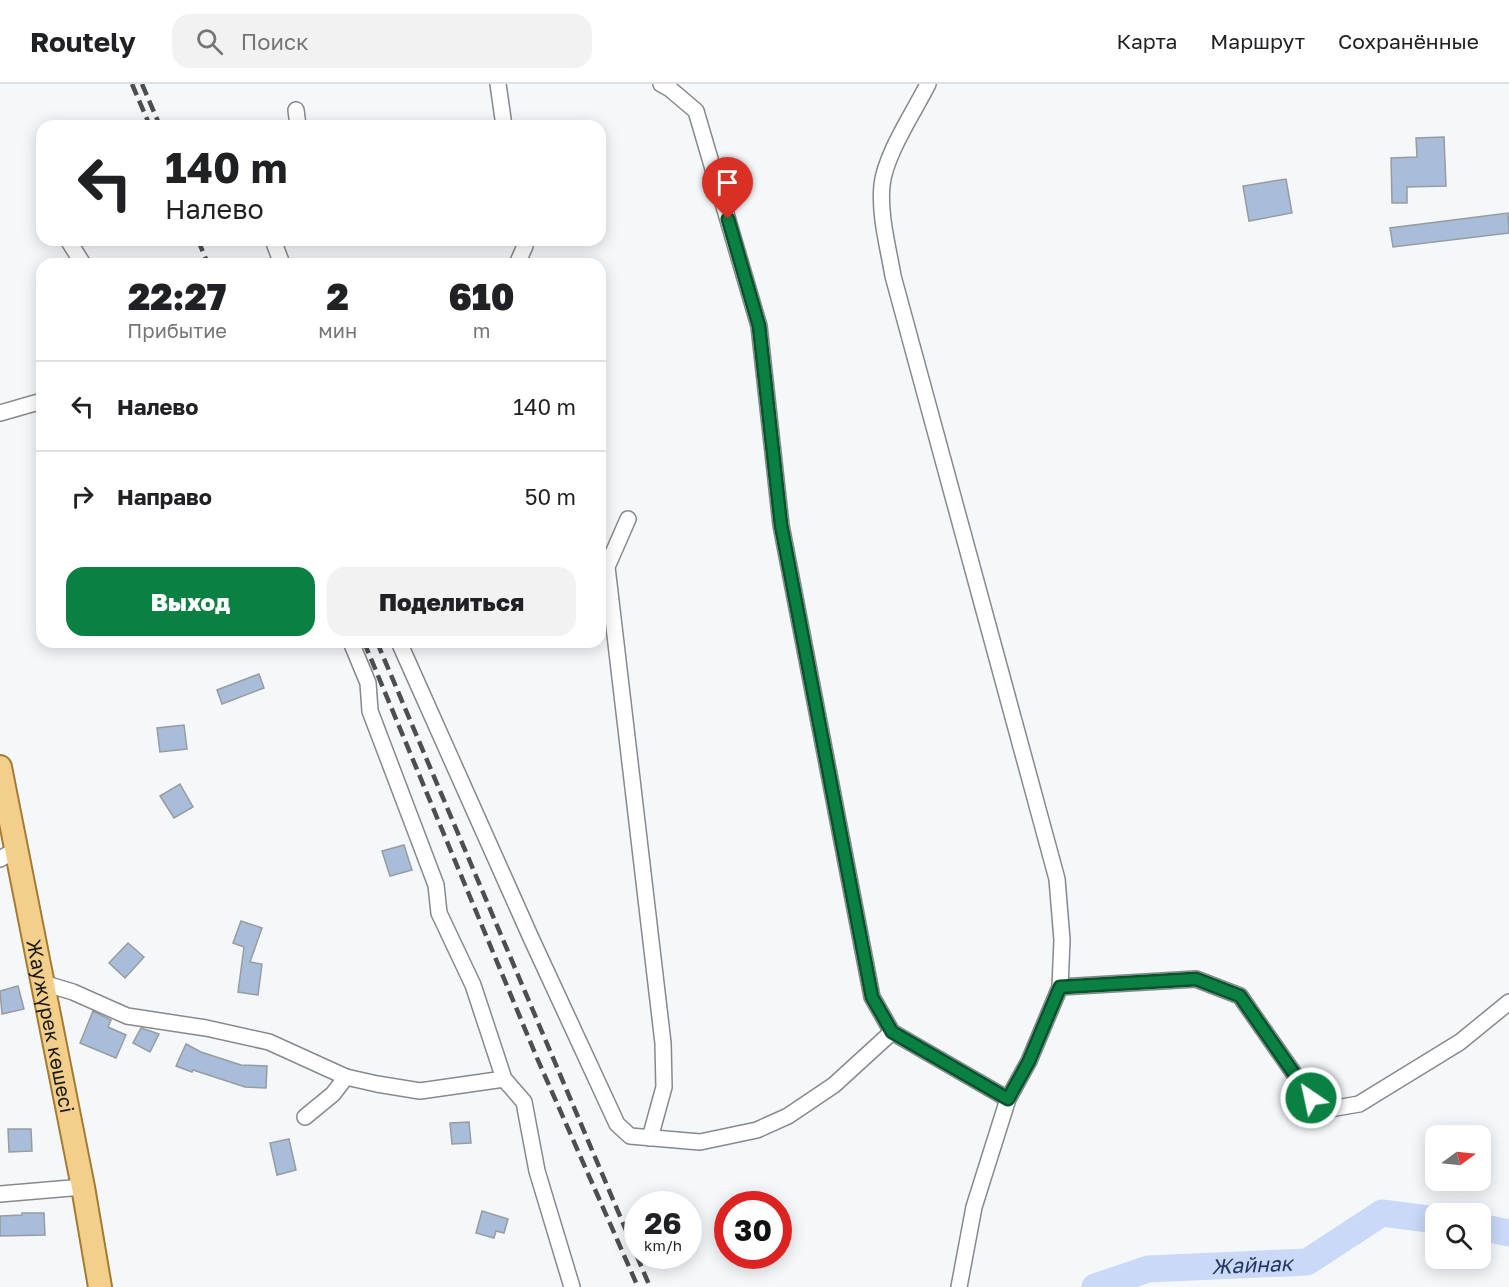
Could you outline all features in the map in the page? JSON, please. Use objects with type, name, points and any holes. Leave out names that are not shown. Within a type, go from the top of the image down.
[{"type":"main road","name":"Жаужүрек көшесі","points":[[0,766],[8,854],[43,983],[100,1287]]},
{"type":"street","points":[[498,84],[503,120]]},
{"type":"street","points":[[661,84],[696,111],[759,326],[781,525],[872,997],[892,1032],[1008,1099]]},
{"type":"street","points":[[928,84],[887,164],[882,184],[883,218],[893,276],[1057,879],[1062,940],[1060,987],[1029,1061],[1008,1099],[974,1206],[958,1287]]},
{"type":"street","points":[[0,413],[36,403]]},
{"type":"street","points":[[628,519],[608,567],[663,1043],[664,1087],[650,1138]]},
{"type":"street","points":[[353,648],[368,683],[370,711],[436,885],[439,913],[473,985],[504,1079],[524,1102],[537,1171],[572,1287]]},
{"type":"street","points":[[402,648],[526,928],[617,1124],[630,1136],[700,1142],[757,1130],[788,1116],[834,1085],[892,1032]]},
{"type":"street","points":[[1060,987],[1196,979],[1240,996],[1311,1098],[1330,1109],[1359,1104],[1460,1042],[1509,1002]]},
{"type":"street","points":[[43,983],[73,992],[127,1016],[206,1028],[269,1042],[346,1077],[420,1091],[504,1079]]},
{"type":"street","points":[[306,1117],[333,1094],[346,1077]]},
{"type":"street","points":[[0,1194],[83,1187]]},
{"type":"building","points":[[1444,137],[1446,186],[1407,187],[1407,203],[1392,203],[1391,158],[1417,157],[1416,138]]},
{"type":"building","points":[[1286,179],[1292,213],[1249,221],[1243,186]]},
{"type":"building","points":[[1508,213],[1509,233],[1393,247],[1390,228]]},
{"type":"building","points":[[259,674],[264,688],[222,704],[217,690]]},
{"type":"building","points":[[184,725],[187,749],[160,752],[157,728]]},
{"type":"building","points":[[180,784],[193,807],[174,818],[160,796]]},
{"type":"building","points":[[404,845],[412,870],[390,876],[382,851]]},
{"type":"building","points":[[241,921],[262,928],[250,962],[262,964],[258,995],[238,992],[244,947],[233,943]]},
{"type":"building","points":[[128,943],[144,957],[125,978],[109,963]]},
{"type":"building","points":[[18,986],[24,1009],[2,1014],[0,991]]},
{"type":"building","points":[[93,1011],[111,1020],[108,1027],[126,1035],[116,1058],[80,1043]]},
{"type":"building","points":[[141,1028],[159,1034],[150,1052],[133,1043]]},
{"type":"building","points":[[186,1044],[201,1052],[241,1065],[267,1066],[266,1088],[245,1087],[176,1066]]},
{"type":"building","points":[[469,1122],[471,1143],[452,1144],[450,1123]]},
{"type":"building","points":[[8,1129],[31,1129],[32,1151],[9,1152]]},
{"type":"building","points":[[289,1139],[296,1170],[277,1175],[270,1143]]},
{"type":"building","points":[[482,1211],[508,1219],[504,1233],[496,1231],[494,1238],[476,1233]]},
{"type":"building","points":[[22,1213],[44,1213],[45,1235],[0,1236],[0,1216],[22,1215]]},
{"type":"waterway","name":"Жайнак","points":[[1095,1287],[1148,1269],[1307,1262],[1382,1213],[1425,1219]]},
{"type":"waterway","name":"Жайнак","points":[[1491,1229],[1509,1233]]},
{"type":"railway","points":[[132,84],[147,120]]},
{"type":"railway","points":[[142,84],[157,120]]},
{"type":"railway","points":[[200,246],[206,258]]},
{"type":"railway","points":[[366,648],[537,1058],[638,1287]]},
{"type":"railway","points":[[380,648],[650,1287]]},
{"type":"route","points":[[728,219],[759,326],[781,525],[872,997],[892,1032],[1008,1099],[1029,1061],[1060,987],[1196,979],[1240,996],[1311,1098]]}]
